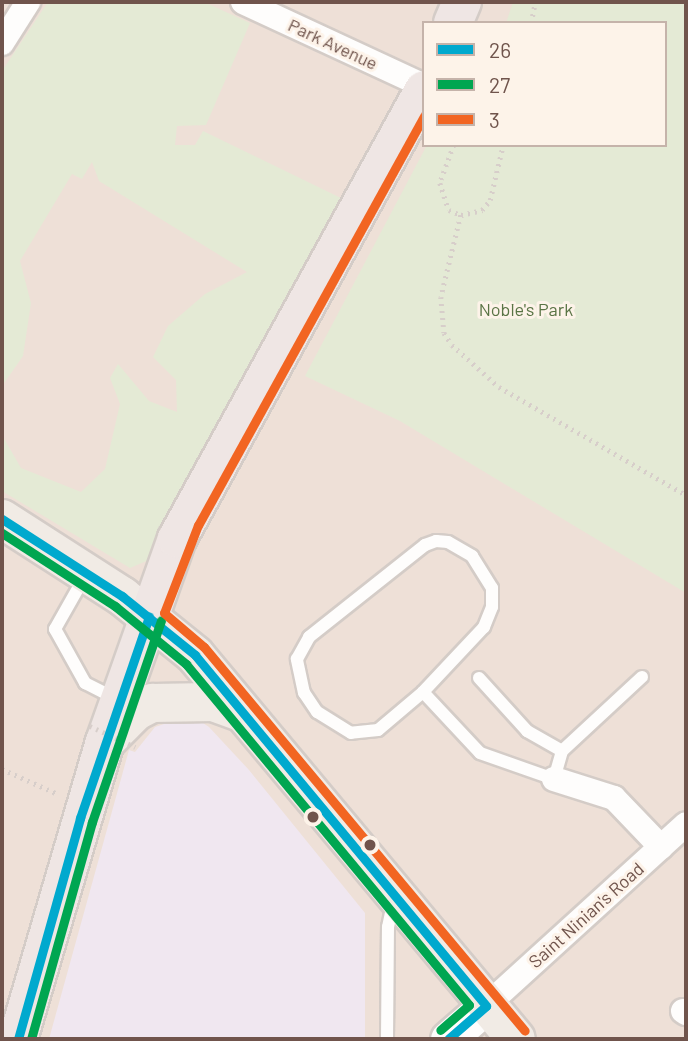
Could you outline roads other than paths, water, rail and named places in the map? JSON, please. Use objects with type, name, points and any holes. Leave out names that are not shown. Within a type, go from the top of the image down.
[{"type":"highway","points":[[454,21],[462,2]]},
{"type":"highway","points":[[18,1039],[110,738],[119,700],[182,529],[422,92]]},
{"type":"main road","points":[[2,520],[87,573],[149,617],[195,655],[516,1039]]},
{"type":"main road","points":[[110,738],[136,711],[152,703],[213,702],[241,712]]},
{"type":"main road","points":[[448,1039],[486,1006]]},
{"type":"street","points":[[2,43],[28,2]]},
{"type":"street","name":"Park Avenue","points":[[243,2],[422,87]]},
{"type":"street","points":[[554,779],[614,798],[661,847]]},
{"type":"street","name":"Saint Ninian's Road","points":[[486,1006],[686,824]]},
{"type":"lane","points":[[448,542],[463,549],[486,573],[492,607],[484,627],[423,692],[378,730],[351,733],[317,712],[304,693],[297,659],[309,637],[425,545],[448,542]]},
{"type":"lane","points":[[87,573],[55,629],[85,683],[119,700]]},
{"type":"lane","points":[[423,692],[480,753],[554,779],[562,751],[642,677]]},
{"type":"lane","points":[[479,678],[527,731],[562,751]]},
{"type":"lane","points":[[387,1039],[388,927],[395,896]]},
{"type":"park label","name":"Noble's Park","points":[[526,309]]}]
